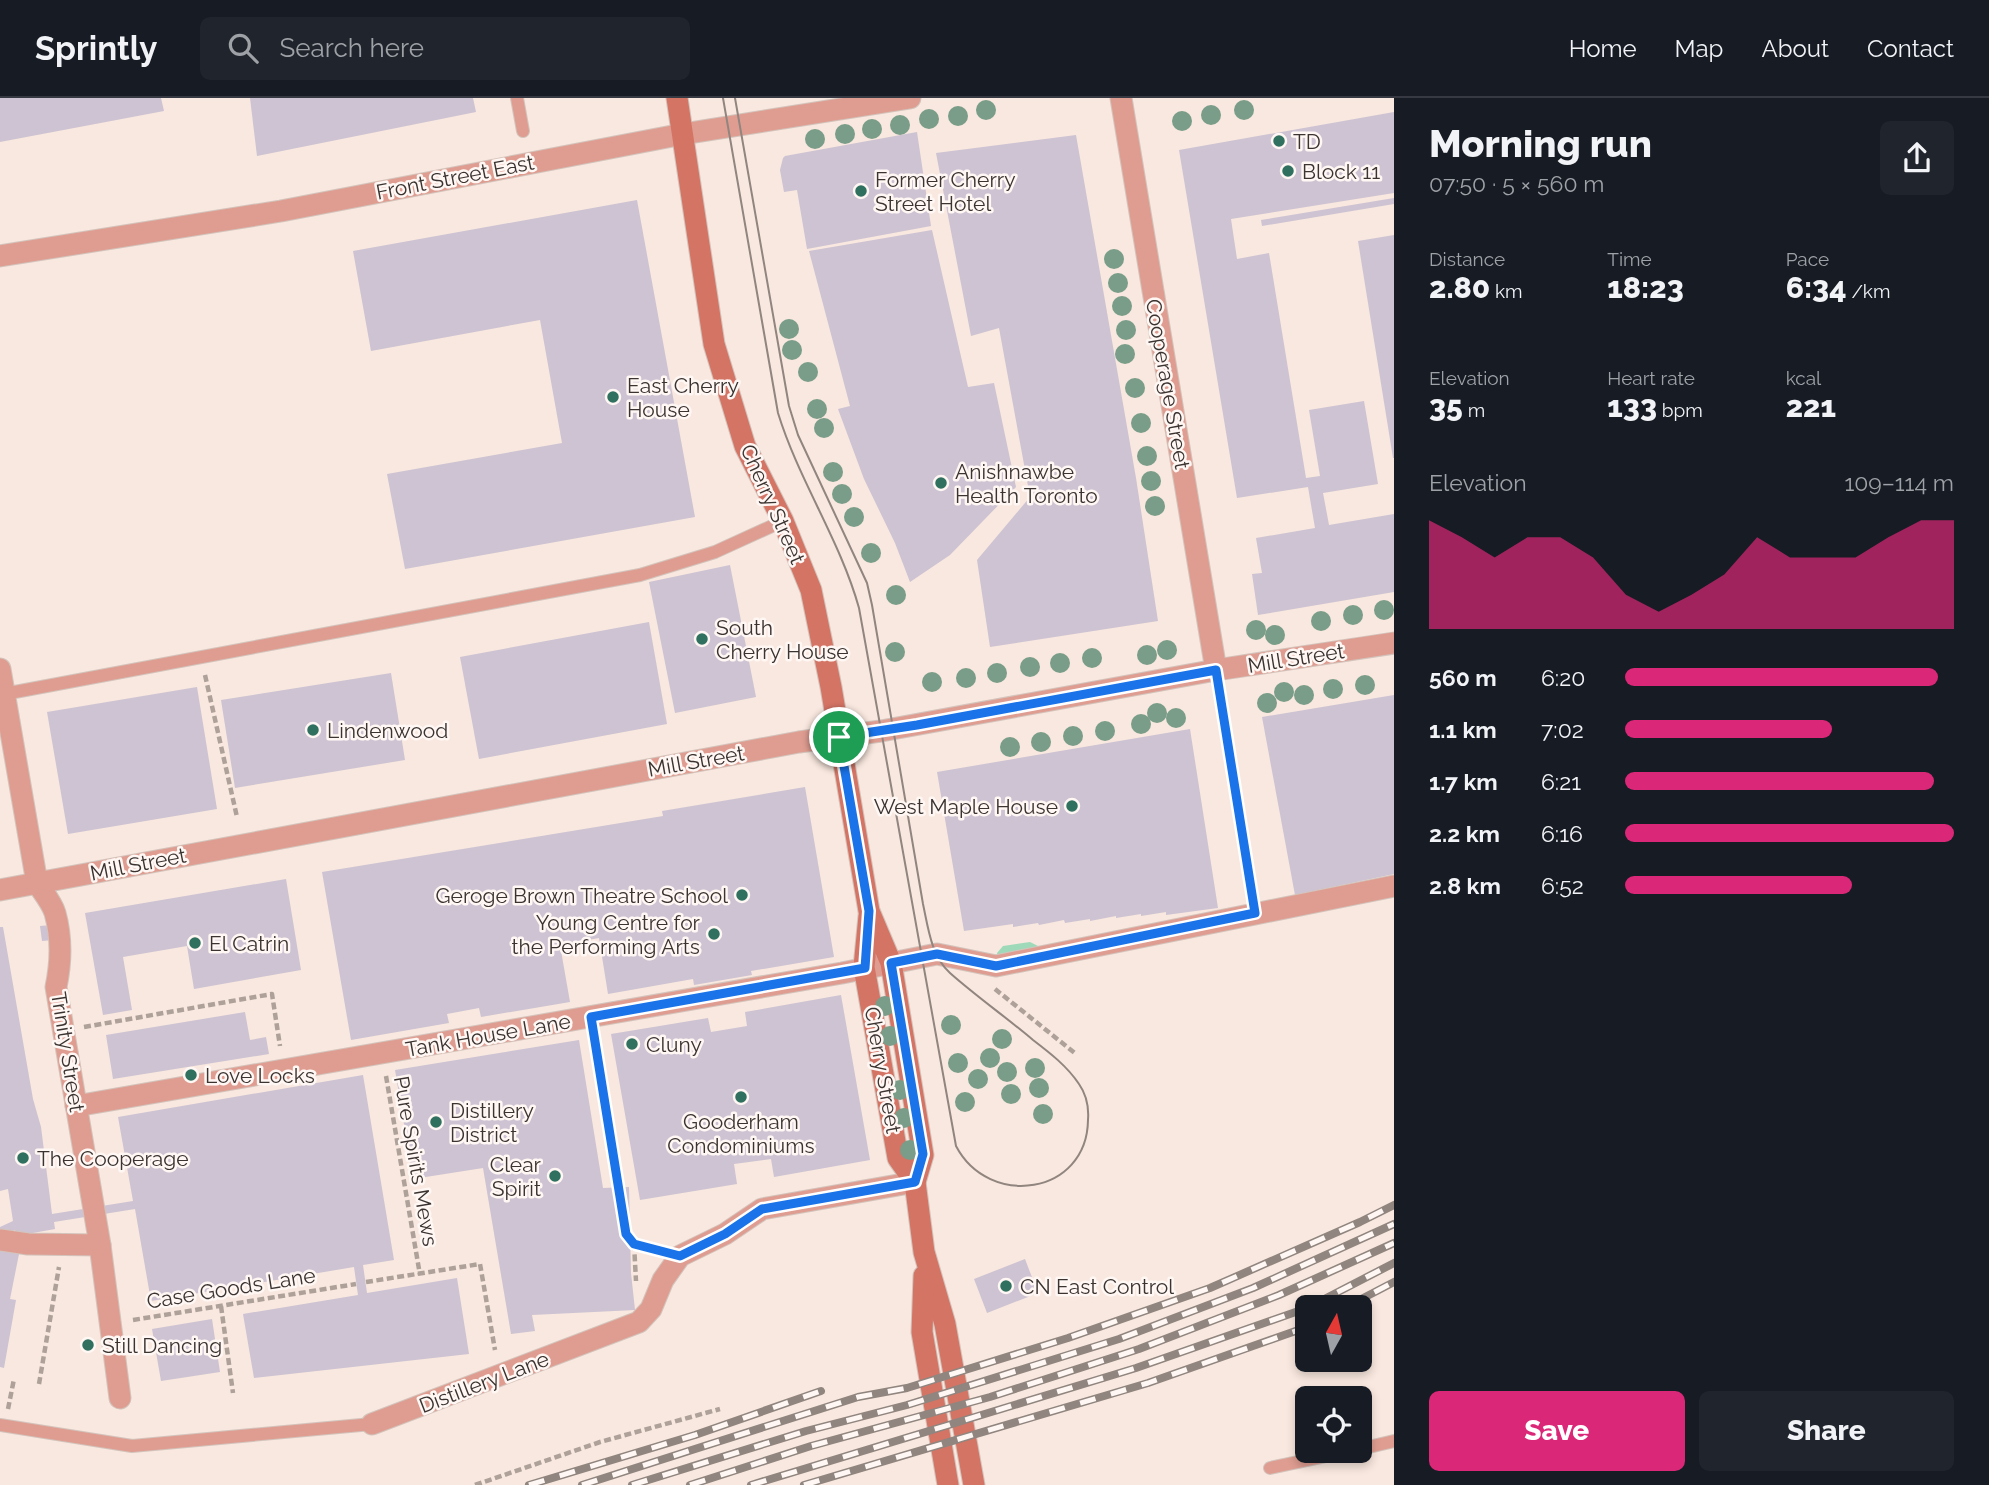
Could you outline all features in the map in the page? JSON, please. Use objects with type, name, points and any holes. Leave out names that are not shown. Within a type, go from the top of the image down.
[{"type":"street","name":"Cherry Street","points":[[677,98],[717,357],[745,446],[783,521],[811,590],[869,911],[891,963],[923,1154],[915,1182],[924,1252],[922,1332],[948,1485]]},
{"type":"street","name":"Front Street East","points":[[0,256],[281,211],[683,134],[910,98]]},
{"type":"street","name":"Cooperage Street","points":[[1121,98],[1216,670]]},
{"type":"street","name":"Mill Street","points":[[0,890],[681,763],[917,725],[1216,670],[1394,643]]},
{"type":"street","name":"Trinity Street","points":[[0,669],[37,883],[55,912],[61,963],[56,987],[100,1245],[120,1398]]},
{"type":"street","name":"Tank House Lane","points":[[76,1106],[937,954],[996,966],[1394,886]]},
{"type":"street","name":"Cherry Street","points":[[869,911],[865,968],[898,1158],[915,1182]]},
{"type":"street","points":[[680,1256],[725,1234],[762,1209],[915,1182]]},
{"type":"street","points":[[0,1240],[29,1244],[100,1245]]},
{"type":"street","name":"Cherry Street","points":[[924,1252],[945,1324],[974,1485]]},
{"type":"street","name":"Distillery Lane","points":[[372,1424],[639,1322],[651,1309],[663,1280],[680,1256]]},
{"type":"lane","points":[[517,98],[523,131]]},
{"type":"lane","points":[[4,694],[640,575],[715,552],[783,521]]},
{"type":"lane","name":"Distillery Lane","points":[[2,1425],[132,1446],[372,1424]]},
{"type":"lane","points":[[1372,1446],[1394,1441]]},
{"type":"lane","points":[[1270,1468],[1295,1463]]},
{"type":"path","points":[[201,657],[237,817]]},
{"type":"path","points":[[1216,670],[1255,913]]},
{"type":"path","points":[[989,984],[1076,1054]]},
{"type":"path","points":[[62,1030],[272,994],[284,1070]]},
{"type":"path","points":[[591,1017],[626,1234],[634,1244],[680,1256]]},
{"type":"path","name":"Pure Spirits Mews","points":[[382,1053],[420,1275]]},
{"type":"path","points":[[39,1384],[63,1244]]},
{"type":"path","points":[[366,1282],[480,1264],[495,1350]]},
{"type":"path","name":"Case Goods Lane","points":[[111,1323],[356,1284]]},
{"type":"path","points":[[221,1306],[233,1394]]},
{"type":"path","points":[[2,1425],[14,1379]]},
{"type":"path","points":[[475,1485],[600,1442],[720,1409]]},
{"type":"green space","points":[[1030,942],[1040,950],[998,958],[997,953],[1003,946]]},
{"type":"building","points":[[0,98],[161,98],[164,111],[0,142]]},
{"type":"building","points":[[250,98],[473,98],[476,112],[257,156]]},
{"type":"building","points":[[1394,112],[1394,193],[1231,219],[1237,259],[1269,253],[1306,478],[1320,476],[1309,410],[1364,401],[1378,484],[1323,493],[1329,525],[1394,514],[1394,592],[1258,615],[1252,574],[1262,573],[1256,538],[1315,528],[1308,487],[1237,498],[1179,150]]},
{"type":"building","name":"Former Cherry Street Hotel","points":[[917,132],[931,226],[807,249],[797,190],[784,192],[780,170],[783,158]]},
{"type":"building","points":[[1076,135],[1158,621],[990,647],[977,560],[1030,497],[999,328],[971,336],[936,153]]},
{"type":"building","points":[[1394,198],[1394,204],[1262,226],[1261,220]]},
{"type":"building","name":"East Cherry House","points":[[637,200],[695,517],[405,569],[387,474],[562,443],[540,320],[371,351],[353,251]]},
{"type":"building","points":[[932,230],[968,387],[994,383],[1016,487],[950,555],[910,582],[895,543],[864,479],[838,409],[850,406],[809,251]]},
{"type":"building","points":[[1394,235],[1394,458],[1393,458],[1358,241]]},
{"type":"building","name":"South Cherry House","points":[[730,565],[756,697],[675,713],[649,582]]},
{"type":"building","points":[[649,622],[667,724],[479,759],[460,657]]},
{"type":"building","name":"Lindenwood","points":[[391,673],[405,760],[235,788],[221,700]]},
{"type":"building","points":[[197,687],[217,809],[68,834],[47,712]]},
{"type":"building","points":[[1394,695],[1394,874],[1295,895],[1262,717]]},
{"type":"building","name":"West Maple House","points":[[1190,729],[1218,908],[1065,923],[1064,920],[1039,925],[1013,927],[1013,924],[964,931],[937,772]]},
{"type":"building","points":[[805,787],[834,957],[751,971],[752,975],[694,985],[693,979],[608,994],[599,938],[560,945],[570,1002],[481,1017],[479,1008],[447,1014],[449,1023],[351,1040],[322,872],[663,816],[662,811]]},
{"type":"building","points":[[286,879],[301,970],[194,989],[187,946],[123,957],[132,1010],[103,1015],[85,913]]},
{"type":"building","points":[[51,925],[54,940],[42,941],[40,926]]},
{"type":"building","points":[[0,927],[3,927],[33,1099],[41,1127],[52,1214],[133,1201],[118,1117],[363,1075],[394,1260],[363,1265],[367,1293],[457,1278],[469,1354],[254,1378],[243,1314],[358,1295],[354,1267],[151,1301],[135,1209],[54,1222],[55,1229],[16,1236],[15,1230],[0,1236],[0,1227],[13,1221],[8,1189],[0,1191]]},
{"type":"building","name":"Gooderham Condominiums","points":[[841,995],[870,1160],[774,1177],[771,1159],[734,1164],[737,1184],[640,1200],[611,1034],[708,1018],[711,1032],[747,1026],[745,1012]]},
{"type":"building","points":[[245,1012],[250,1040],[266,1037],[269,1054],[113,1079],[106,1035]]},
{"type":"building","name":"Clear Spirit","points":[[579,1040],[603,1188],[629,1187],[631,1273],[635,1310],[532,1315],[535,1331],[511,1334],[483,1168],[413,1179],[395,1070]]},
{"type":"building","points":[[0,1250],[19,1254],[10,1299],[16,1300],[4,1368],[0,1367]]},
{"type":"building","name":"CN East Control","points":[[1025,1259],[1038,1293],[987,1313],[974,1279]]},
{"type":"building","points":[[212,1319],[220,1372],[161,1381],[152,1329]]},
{"type":"tram line","points":[[723,98],[778,413],[797,463],[841,558],[859,608],[956,1146],[971,1166],[990,1179],[1012,1185],[1034,1185],[1054,1178],[1072,1165],[1083,1145],[1088,1120],[1084,1092],[1058,1060],[950,973],[938,958],[931,941],[867,583],[798,435],[789,406],[735,98]]},
{"type":"railway","points":[[582,1485],[858,1397],[907,1388],[1068,1338],[1210,1288],[1394,1205]]},
{"type":"railway","points":[[632,1485],[806,1431],[907,1405],[1119,1339],[1253,1288],[1394,1224]]},
{"type":"railway","points":[[690,1485],[811,1446],[990,1397],[1139,1349],[1279,1295],[1394,1243]]},
{"type":"railway","points":[[1332,1295],[1394,1263]]},
{"type":"railway","points":[[1369,1295],[1394,1282]]},
{"type":"railway","points":[[751,1485],[1136,1368],[1295,1312]]},
{"type":"railway","points":[[804,1485],[1148,1383],[1295,1331]]},
{"type":"railway","points":[[529,1485],[695,1435],[821,1391]]},
{"type":"place","name":"TD","points":[[1279,141]]},
{"type":"place","name":"Block 11","points":[[1288,171]]},
{"type":"place","name":"Former Cherry Street Hotel","points":[[861,191]]},
{"type":"place","name":"East Cherry House","points":[[613,397]]},
{"type":"place","name":"Anishnawbe Health Toronto","points":[[941,483]]},
{"type":"place","name":"South Cherry House","points":[[702,639]]},
{"type":"place","name":"Lindenwood","points":[[313,730]]},
{"type":"place","name":"West Maple House","points":[[1072,806]]},
{"type":"place","name":"Geroge Brown Theatre School","points":[[742,895]]},
{"type":"place","name":"Young Centre for the Performing Arts","points":[[714,934]]},
{"type":"place","name":"El Catrin","points":[[195,943]]},
{"type":"place","name":"Cluny","points":[[632,1044]]},
{"type":"place","name":"Love Locks","points":[[191,1075]]},
{"type":"place","name":"Gooderham Condominiums","points":[[741,1097]]},
{"type":"place","name":"Distillery District","points":[[436,1122]]},
{"type":"place","name":"The Cooperage","points":[[23,1158]]},
{"type":"place","name":"Clear Spirit","points":[[555,1176]]},
{"type":"place","name":"CN East Control","points":[[1006,1286]]},
{"type":"place","name":"Still Dancing","points":[[88,1345]]},
{"type":"route","points":[[1216,670],[1255,913],[996,966],[937,954],[891,963],[923,1154],[915,1182],[762,1209],[725,1234],[680,1256],[634,1244],[626,1234],[591,1017],[865,968],[869,911],[839,737],[1216,670]]}]
